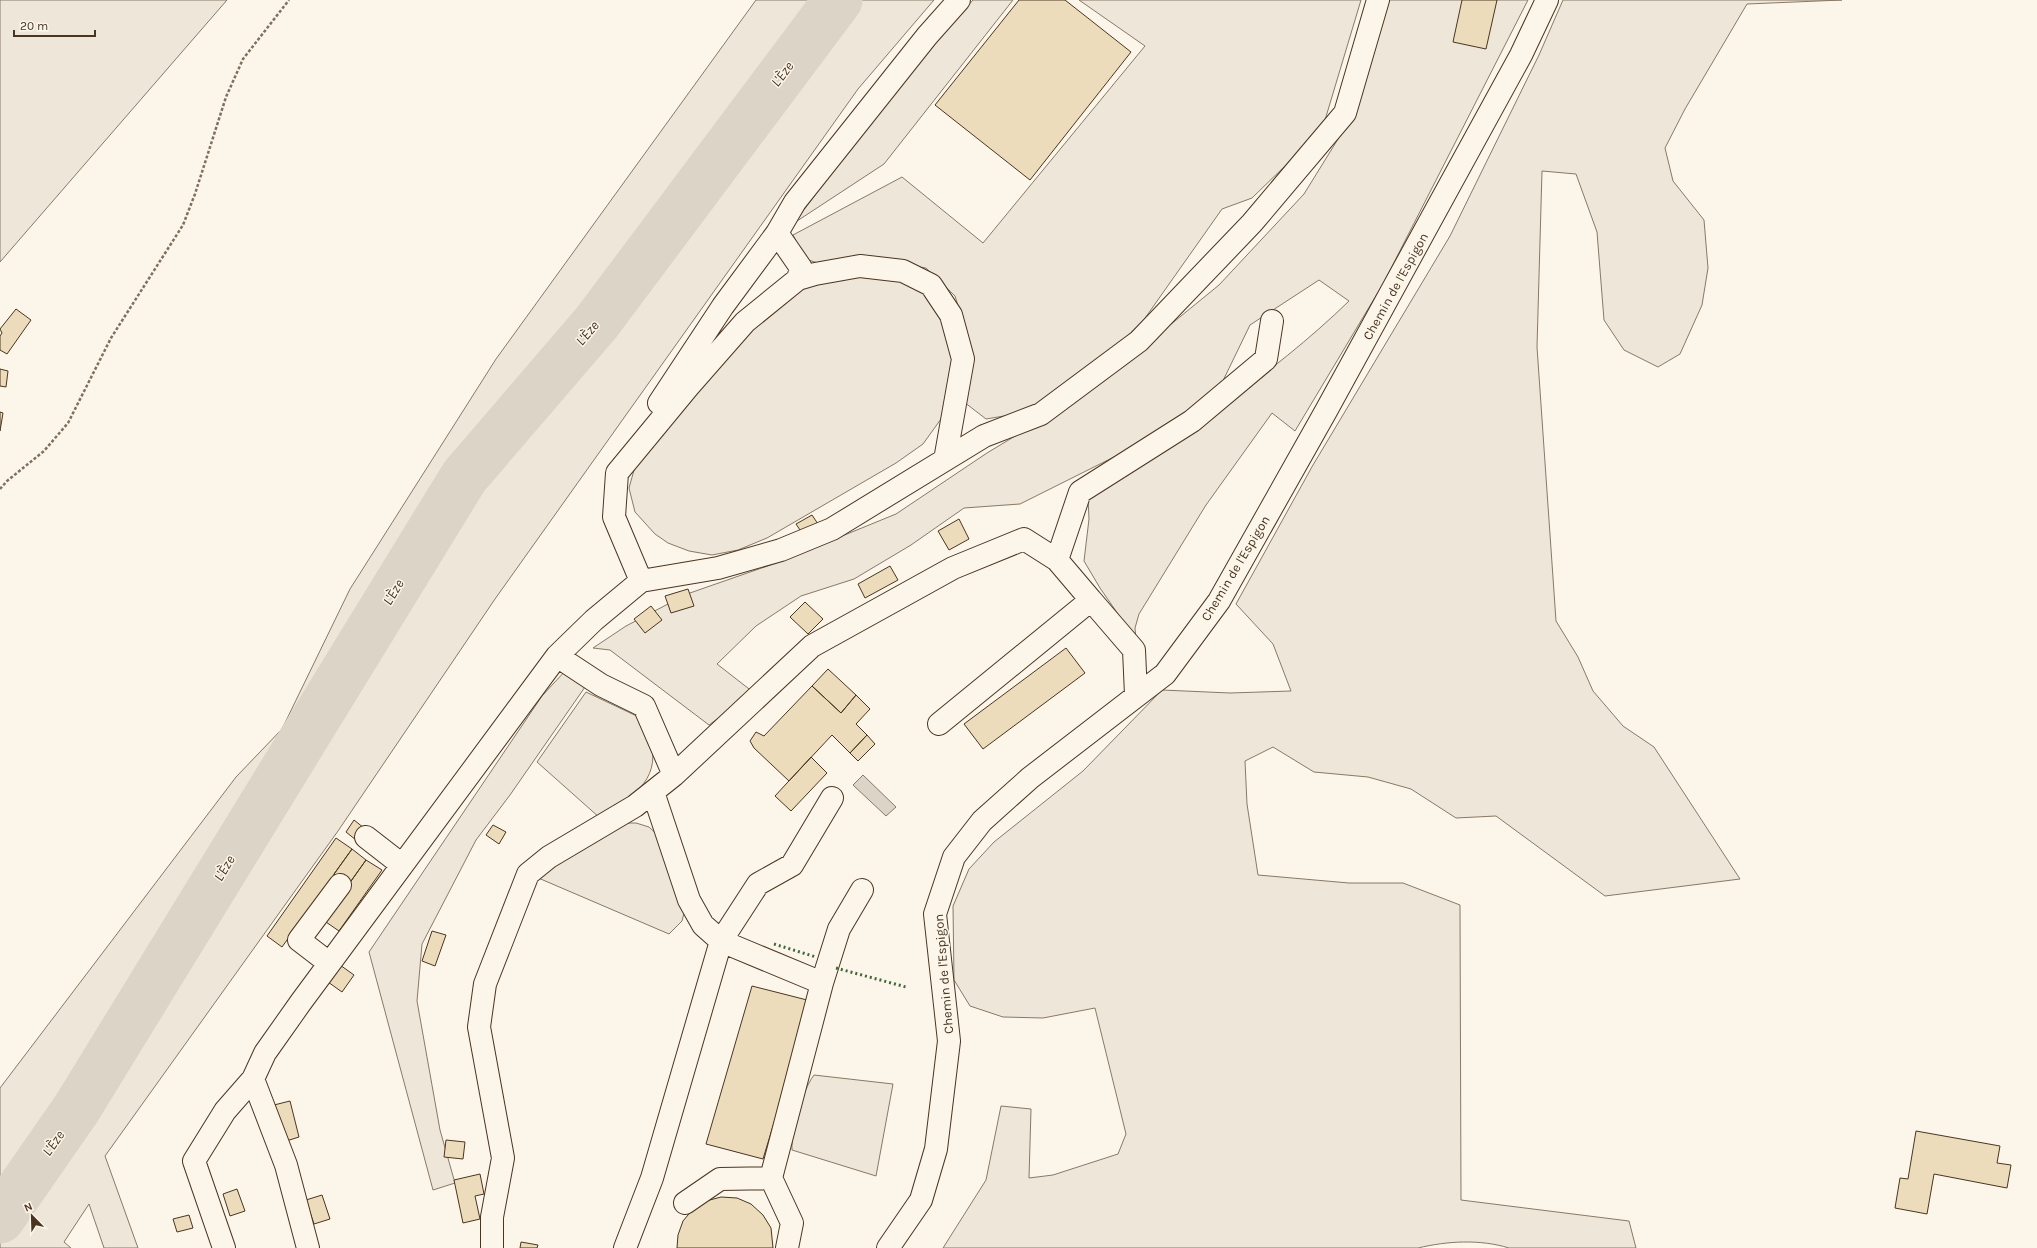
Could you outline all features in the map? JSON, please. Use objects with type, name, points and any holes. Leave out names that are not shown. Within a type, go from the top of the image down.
[{"type":"street","points":[[638,448],[648,420],[723,306],[777,233],[800,196],[927,36],[958,0]]},
{"type":"street","points":[[224,1248],[194,1161],[225,1111],[253,1079],[265,1052],[556,656],[594,620],[641,581],[718,568],[781,550],[832,529],[984,436],[1040,414],[1140,341],[1252,223],[1345,113],[1378,0]]},
{"type":"street","name":"Chemin de l'Espigon","points":[[888,1248],[921,1200],[936,1149],[949,1041],[935,914],[954,857],[982,821],[1030,778],[1165,674],[1218,600],[1326,411],[1521,55],[1547,0]]},
{"type":"street","points":[[777,233],[801,268],[798,279]]},
{"type":"street","points":[[641,581],[614,517],[617,474],[688,387],[745,322],[798,279],[815,274],[860,266],[903,271],[931,285],[951,315],[962,359],[945,460]]},
{"type":"street","points":[[1057,560],[1080,492],[1192,421],[1266,359],[1272,321]]},
{"type":"street","points":[[492,1248],[492,1217],[503,1158],[478,1027],[485,984],[528,874],[549,857],[635,806],[653,792],[674,775],[812,646],[953,568],[1024,539],[1057,560],[1134,650],[1136,695]]},
{"type":"street","points":[[939,724],[1091,600]]},
{"type":"street","points":[[556,656],[601,685],[644,706],[674,775]]},
{"type":"street","points":[[653,792],[689,900],[703,925],[722,942],[822,983]]},
{"type":"street","points":[[625,1248],[652,1178],[722,942],[758,884],[792,865],[832,798]]},
{"type":"street","points":[[366,837],[402,865]]},
{"type":"street","points":[[330,963],[299,940],[340,885]]},
{"type":"street","points":[[787,1248],[792,1222],[771,1178],[822,983],[840,929],[862,890]]},
{"type":"street","points":[[253,1079],[286,1166],[308,1248]]},
{"type":"street","points":[[685,1203],[720,1179],[771,1178]]},
{"type":"path","points":[[0,489],[7,481],[44,452],[68,423],[111,338],[183,225],[195,194],[226,97],[243,59],[289,0]]},
{"type":"shaded area","points":[[0,0],[227,0],[0,262]]},
{"type":"shaded area","points":[[756,0],[934,0],[858,89],[495,599],[338,831],[105,1156],[138,1248],[104,1248],[89,1204],[64,1242],[71,1248],[0,1248],[0,1088],[236,777],[282,729],[350,589],[496,359]]},
{"type":"shaded area","points":[[973,0],[1013,0],[884,164],[794,223],[903,81]]},
{"type":"shaded area","points":[[1079,0],[1361,0],[1322,130],[1252,198],[1222,209],[1143,321],[1096,366],[1022,413],[986,419],[964,402],[966,332],[955,296],[926,268],[881,261],[818,263],[805,259],[793,235],[902,177],[983,243],[1145,46]]},
{"type":"shaded area","points":[[1386,0],[1528,0],[1383,284],[1295,431],[1272,413],[1206,505],[1139,614],[1135,628],[1136,640],[1100,588],[1084,561],[1089,519],[1088,498],[1223,405],[1288,355],[1349,301],[1319,280],[1250,325],[1218,391],[1160,434],[1020,504],[964,508],[911,545],[854,579],[801,596],[756,626],[717,664],[753,692],[709,725],[610,650],[593,648],[626,626],[687,594],[776,563],[896,514],[987,453],[1088,392],[1219,285],[1304,194],[1351,118]]},
{"type":"shaded area","points":[[1563,0],[1842,0],[1747,4],[1685,109],[1665,148],[1673,181],[1704,220],[1708,268],[1702,305],[1680,354],[1658,367],[1624,350],[1604,320],[1597,232],[1576,174],[1542,171],[1537,347],[1556,621],[1578,657],[1593,691],[1623,726],[1654,747],[1740,879],[1605,896],[1496,816],[1456,818],[1411,789],[1368,777],[1314,772],[1273,747],[1245,761],[1247,804],[1258,875],[1349,883],[1403,883],[1460,905],[1461,1200],[1629,1221],[1636,1248],[1509,1248],[1487,1243],[1464,1242],[1418,1248],[943,1248],[986,1180],[1001,1106],[1031,1109],[1029,1178],[1053,1175],[1118,1154],[1126,1134],[1095,1008],[1043,1018],[1003,1017],[970,1006],[954,980],[953,906],[969,869],[994,842],[1083,771],[1162,690],[1230,693],[1291,691],[1273,644],[1236,604],[1313,465],[1450,236],[1539,55]]},
{"type":"shaded area","points":[[833,276],[899,278],[933,298],[949,339],[953,365],[950,391],[941,419],[923,444],[896,463],[767,538],[738,550],[712,555],[689,551],[668,543],[655,534],[635,512],[629,488],[636,463],[748,332],[794,293]]},
{"type":"shaded area","points":[[566,670],[585,687],[510,795],[476,840],[422,944],[417,1001],[440,1130],[455,1183],[433,1190],[369,952],[542,696]]},
{"type":"shaded area","points":[[586,692],[643,719],[650,736],[653,756],[647,779],[640,788],[622,804],[600,818],[537,762]]},
{"type":"shaded area","points":[[863,775],[896,807],[886,816],[853,785]]},
{"type":"shaded area","points":[[621,823],[636,823],[649,827],[660,837],[684,913],[682,921],[669,934],[536,877]]},
{"type":"shaded area","points":[[814,1075],[893,1084],[876,1176],[792,1150],[793,1132],[798,1111],[805,1091]]},
{"type":"building","points":[[1019,0],[1065,0],[1131,52],[1030,180],[935,105]]},
{"type":"building","points":[[1462,0],[1497,0],[1486,49],[1453,42]]},
{"type":"building","points":[[16,309],[31,320],[7,354],[0,350],[0,336],[2,333],[0,329]]},
{"type":"building","points":[[0,369],[8,371],[6,387],[0,386]]},
{"type":"building","points":[[0,412],[3,413],[0,431]]},
{"type":"building","points":[[812,515],[818,524],[802,533],[796,524]]},
{"type":"building","points":[[959,519],[969,539],[949,550],[938,531]]},
{"type":"building","points":[[890,566],[898,580],[865,598],[858,584]]},
{"type":"building","points":[[688,589],[694,606],[671,613],[665,596]]},
{"type":"building","points":[[805,602],[823,619],[808,634],[790,617]]},
{"type":"building","points":[[651,606],[662,620],[645,633],[634,619]]},
{"type":"building","points":[[1066,648],[1085,673],[983,749],[964,724]]},
{"type":"building","points":[[828,669],[856,695],[841,713],[812,686]]},
{"type":"building","points":[[812,686],[841,713],[856,695],[870,709],[856,724],[867,735],[850,753],[832,735],[789,781],[754,748],[750,741],[756,732],[764,736]]},
{"type":"building","points":[[867,735],[875,744],[858,761],[850,753]]},
{"type":"building","points":[[811,757],[827,773],[791,811],[775,796]]},
{"type":"building","points":[[354,820],[364,828],[356,840],[346,832]]},
{"type":"building","points":[[493,825],[506,832],[499,844],[486,835]]},
{"type":"building","points":[[336,838],[352,849],[282,947],[267,936]]},
{"type":"building","points":[[352,849],[366,860],[349,884],[334,874]]},
{"type":"building","points":[[366,860],[382,870],[339,931],[323,920]]},
{"type":"building","points":[[432,931],[446,935],[435,966],[422,961]]},
{"type":"building","points":[[340,965],[354,975],[342,992],[328,982]]},
{"type":"building","points":[[752,986],[811,1001],[763,1159],[706,1144]]},
{"type":"building","points":[[290,1101],[299,1137],[283,1142],[274,1105]]},
{"type":"building","points":[[1916,1131],[2000,1146],[1997,1163],[2011,1165],[2007,1188],[1934,1174],[1927,1214],[1895,1208],[1900,1178],[1908,1179]]},
{"type":"building","points":[[446,1140],[465,1142],[463,1159],[444,1157]]},
{"type":"building","points":[[480,1174],[484,1194],[475,1196],[480,1219],[463,1223],[454,1180]]},
{"type":"building","points":[[237,1189],[245,1211],[230,1216],[223,1194]]},
{"type":"building","points":[[322,1195],[330,1219],[314,1224],[306,1200]]},
{"type":"building","points":[[721,1197],[737,1198],[751,1204],[763,1215],[771,1228],[773,1248],[677,1248],[678,1235],[683,1221],[693,1209],[706,1201]]},
{"type":"building","points":[[189,1215],[193,1228],[177,1232],[173,1219]]},
{"type":"building","points":[[521,1242],[538,1245],[537,1248],[520,1248]]},
{"type":"waterway","name":"L'Èze","points":[[0,1219],[77,1108],[464,477],[597,322],[838,0]]},
{"type":"hedge","points":[[774,944],[816,957]]},
{"type":"hedge","points":[[836,968],[906,987]]}]
